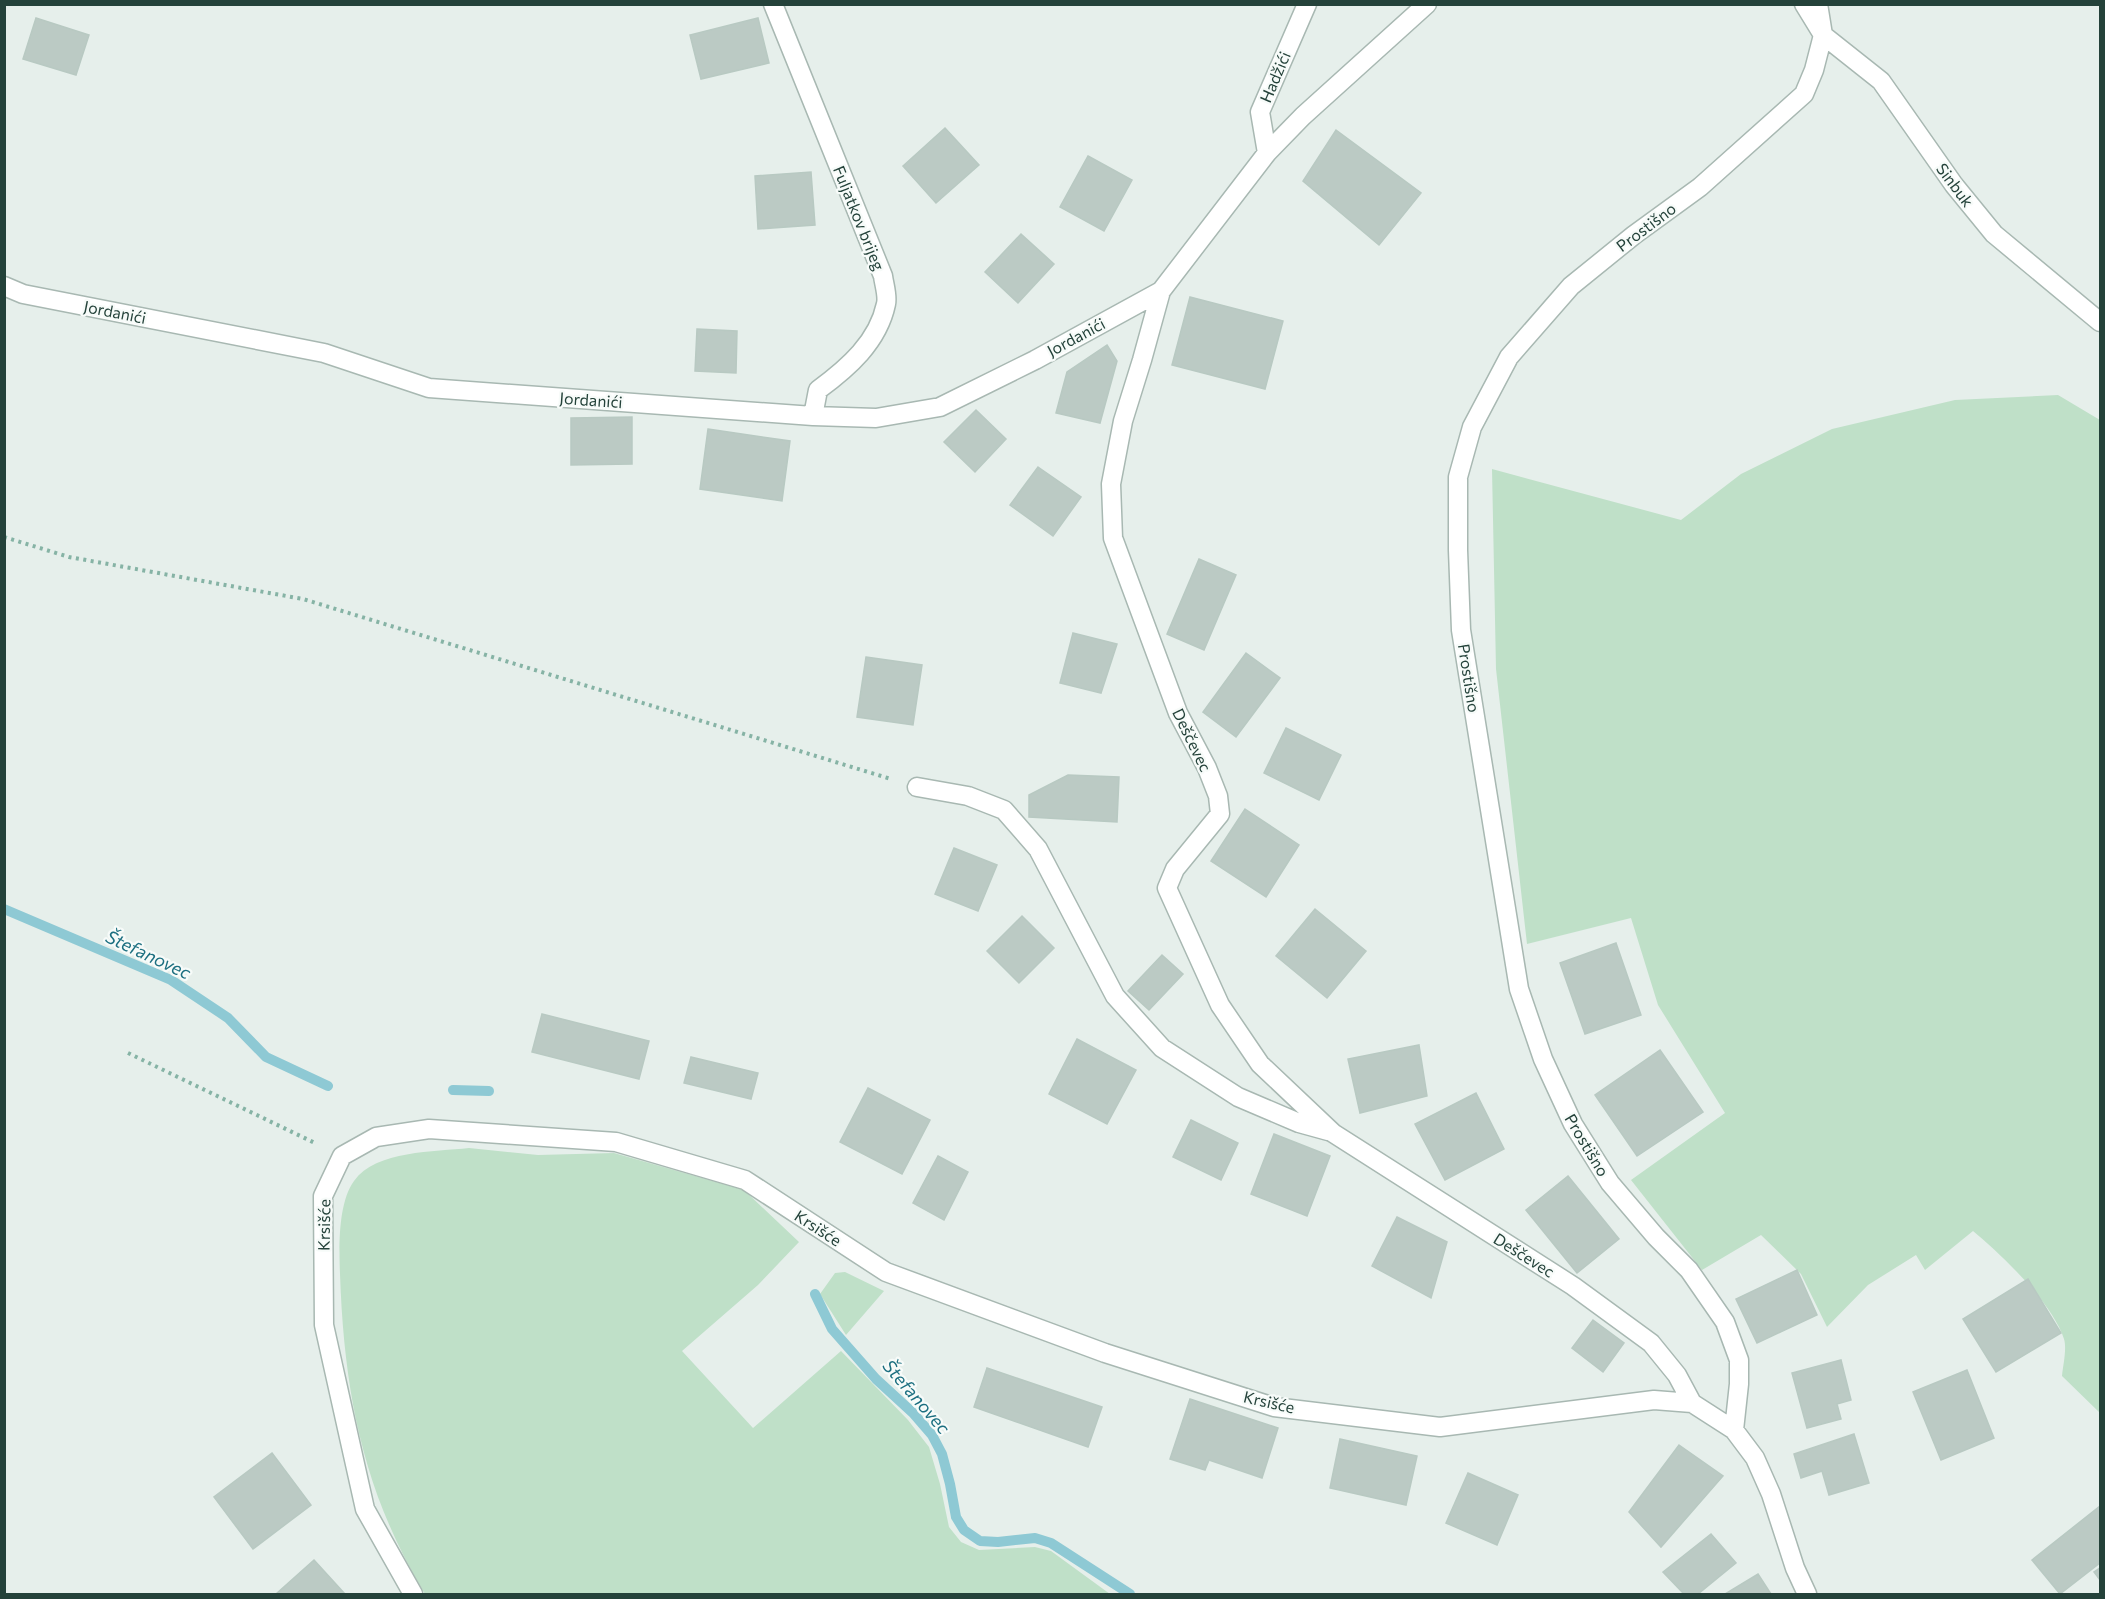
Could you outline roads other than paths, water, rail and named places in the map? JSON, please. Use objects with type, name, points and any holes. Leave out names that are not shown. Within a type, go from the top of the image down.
[{"type":"street","name":"Fuljatkov brijeg","points":[[773,4],[883,276],[887,302],[871,342],[839,375],[818,390],[813,416]]},
{"type":"street","name":"Hadžići","points":[[1267,153],[1260,112],[1307,4]]},
{"type":"street","points":[[1161,291],[1267,153],[1303,116],[1427,4]]},
{"type":"street","points":[[1804,4],[1823,35]]},
{"type":"street","name":"Prostišno","points":[[1734,1430],[1739,1360],[1725,1322],[1689,1270],[1656,1237],[1610,1183],[1579,1134],[1543,1059],[1519,989],[1461,630],[1458,477],[1472,426],[1509,357],[1571,286],[1634,235],[1700,187],[1804,94],[1814,70],[1823,35],[1818,4]]},
{"type":"street","name":"Sinbuk","points":[[1823,35],[1881,81],[1954,185],[1994,234],[2100,322]]},
{"type":"street","name":"Jordanići","points":[[4,286],[22,294],[324,353],[429,388],[813,416],[876,418],[940,407],[1035,360],[1161,291]]},
{"type":"street","name":"Deščevec","points":[[1161,291],[1123,421],[1111,484],[1113,538],[1178,713],[1207,768],[1218,796],[1220,814],[1175,869],[1167,888],[1220,1005],[1260,1064],[1333,1133],[1573,1286],[1651,1343],[1677,1375],[1692,1404]]},
{"type":"street","name":"Deščevec","points":[[917,786],[968,796],[1004,810],[1038,849],[1115,996],[1162,1048],[1238,1097],[1299,1123],[1333,1133]]},
{"type":"street","name":"Krsišće","points":[[413,1594],[365,1509],[324,1325],[323,1196],[342,1156],[376,1137],[429,1129],[616,1142],[745,1180],[886,1272],[1105,1353],[1274,1407],[1440,1427],[1654,1400],[1692,1404],[1734,1430]]},
{"type":"street","points":[[1734,1430],[1755,1458],[1771,1494],[1795,1568],[1807,1594]]},
{"type":"waterway","name":"Štefanovec","points":[[4,909],[171,980],[228,1018],[266,1057],[328,1086]]},
{"type":"waterway","name":"Štefanovec","points":[[453,1090],[489,1091]]},
{"type":"waterway","name":"Štefanovec","points":[[815,1294],[832,1329],[876,1379],[913,1413],[932,1435],[942,1454],[956,1517],[964,1530],[980,1541],[998,1542],[1035,1538],[1051,1543],[1130,1594]]}]
